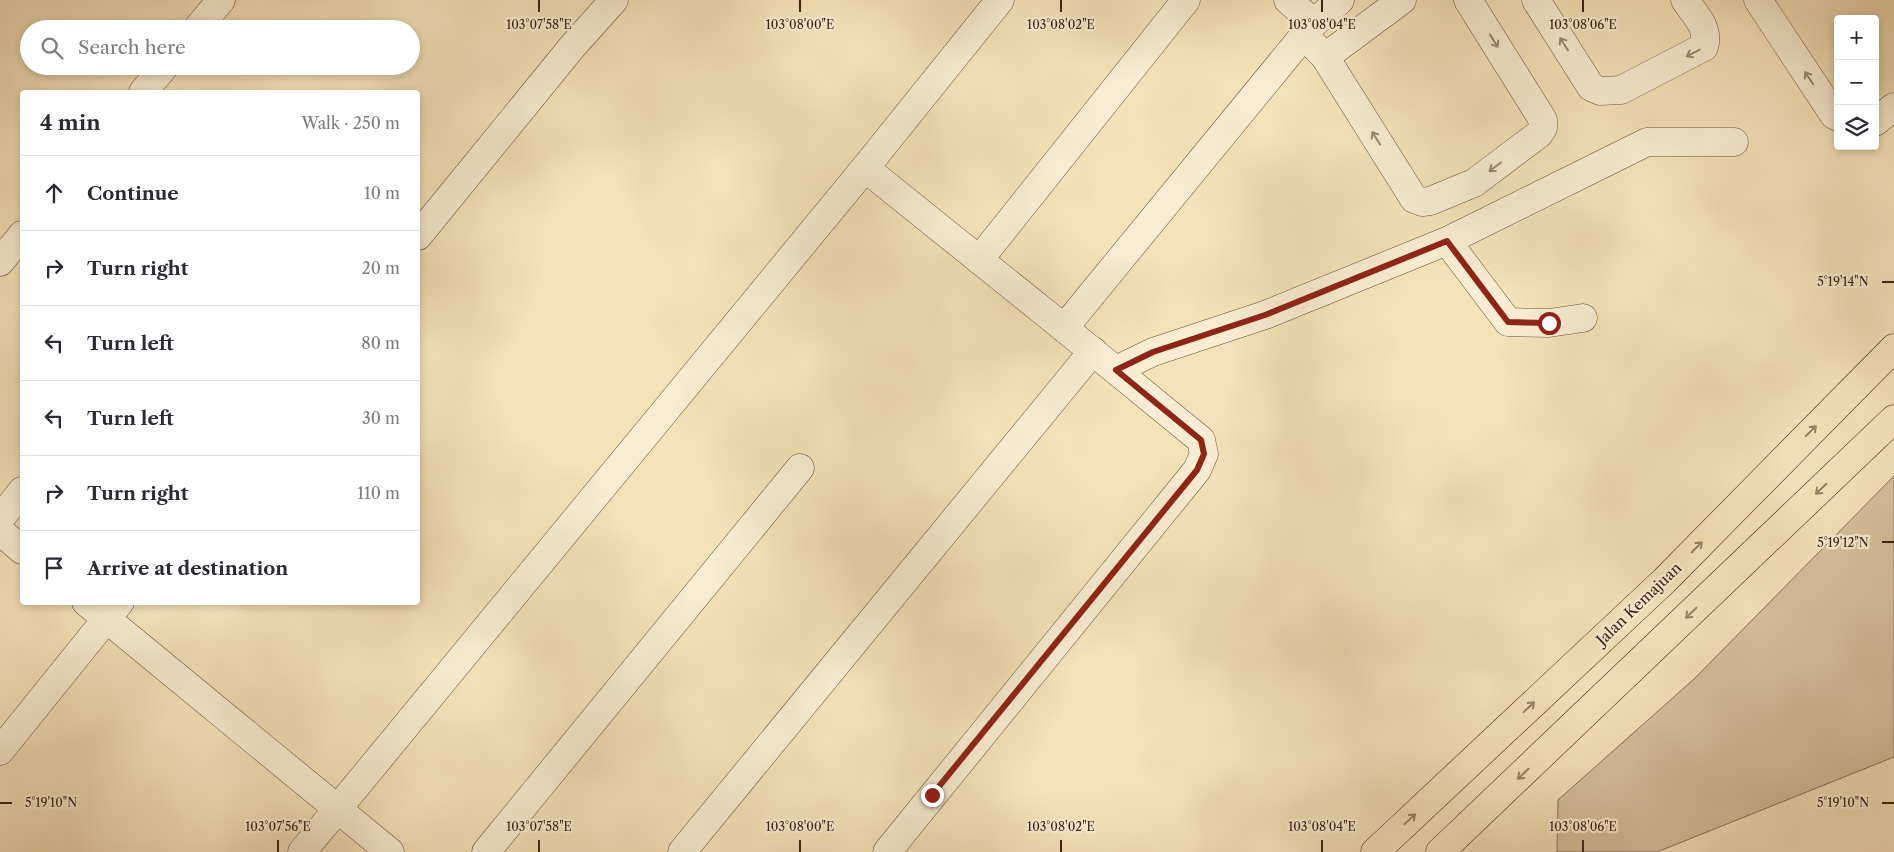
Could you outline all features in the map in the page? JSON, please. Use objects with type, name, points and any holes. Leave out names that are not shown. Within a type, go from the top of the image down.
[{"type":"main road","name":"Jalan Kemajuan","points":[[1375,852],[1664,581],[1894,348]]},
{"type":"main road","points":[[1440,852],[1894,419]]},
{"type":"street","points":[[205,20],[222,0]]},
{"type":"street","points":[[420,234],[572,47],[614,0]]},
{"type":"street","points":[[302,852],[865,168],[1000,0]]},
{"type":"street","points":[[979,260],[1186,0]]},
{"type":"street","points":[[1288,0],[1309,29],[1414,199],[1422,202],[1430,202],[1474,183],[1539,134],[1543,128],[1543,120],[1468,0]]},
{"type":"street","points":[[1064,328],[1309,29],[1340,0]]},
{"type":"street","points":[[1325,57],[1402,0]]},
{"type":"street","points":[[1536,0],[1592,87],[1600,91],[1608,91],[1621,90],[1704,47],[1706,39],[1705,29],[1685,0]]},
{"type":"street","points":[[1758,0],[1834,115]]},
{"type":"street","points":[[145,90],[158,75]]},
{"type":"street","points":[[1879,119],[1894,107]]},
{"type":"street","points":[[1116,370],[1153,352],[1265,315],[1447,241],[1647,142],[1734,142]]},
{"type":"street","points":[[865,168],[1201,440],[1204,454],[1197,470],[887,852]]},
{"type":"street","points":[[0,262],[20,238]]},
{"type":"street","points":[[1447,241],[1508,322],[1549,323],[1584,318]]},
{"type":"street","points":[[682,852],[1093,351]]},
{"type":"street","points":[[486,852],[800,468]]},
{"type":"street","points":[[0,519],[20,494]]},
{"type":"street","points":[[0,532],[20,548]]},
{"type":"street","points":[[0,751],[104,608],[390,852]]},
{"type":"shaded area","points":[[1894,476],[1894,757],[1657,852],[1557,852],[1558,800],[1694,679]]},
{"type":"route","points":[[932,795],[1197,470],[1204,454],[1201,440],[1116,370],[1153,352],[1265,315],[1447,241],[1508,322],[1549,323]]}]
